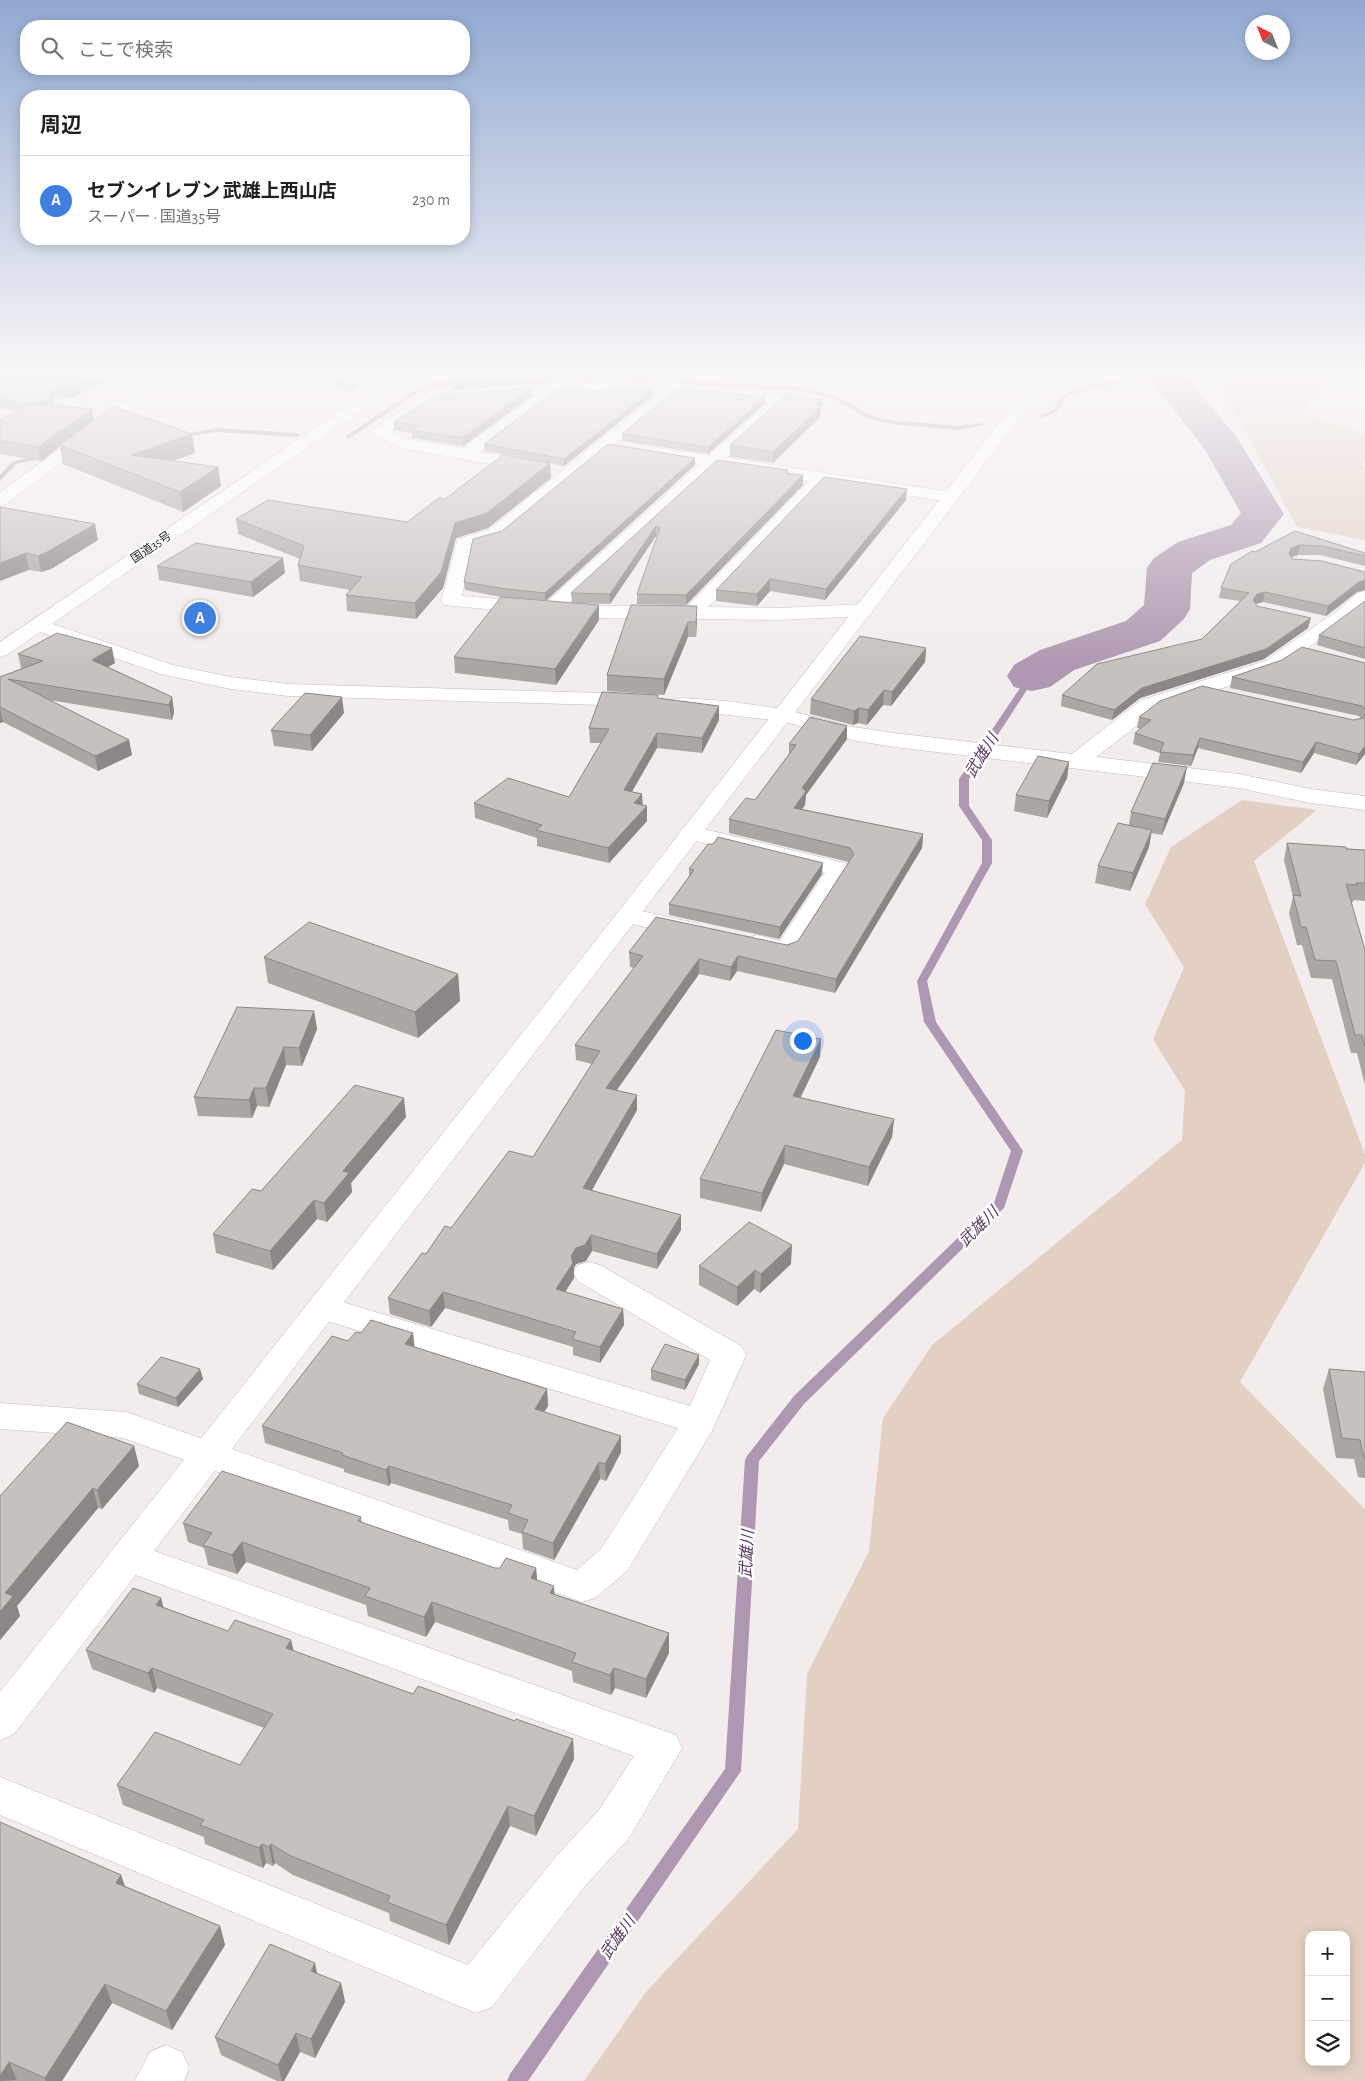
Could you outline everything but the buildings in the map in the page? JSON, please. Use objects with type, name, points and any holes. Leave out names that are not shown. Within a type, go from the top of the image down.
[{"type":"main road","points":[[0,500],[33,474]]},
{"type":"main road","name":"国道35号","points":[[0,651],[259,474]]},
{"type":"main road","points":[[568,474],[495,534],[464,543],[451,601],[550,610],[692,613],[863,610]]},
{"type":"main road","points":[[550,610],[696,474]]},
{"type":"main road","points":[[802,474],[951,496]]},
{"type":"main road","points":[[0,1722],[628,916],[968,474]]},
{"type":"main road","points":[[692,613],[822,477]]},
{"type":"main road","points":[[1076,762],[1149,705],[1272,665],[1330,625],[1365,597]]},
{"type":"main road","points":[[1302,618],[1330,625]]},
{"type":"main road","points":[[38,625],[168,670],[231,683],[288,690],[662,702],[726,707],[783,715],[852,734],[1239,782],[1311,796],[1365,803]]},
{"type":"main road","points":[[1297,648],[1322,655]]},
{"type":"main road","points":[[1199,689],[1237,697]]},
{"type":"main road","points":[[628,916],[787,950],[840,869],[691,833]]},
{"type":"main road","points":[[0,1416],[126,1425],[207,1456],[582,1587],[614,1560],[700,1422],[729,1355],[589,1274]]},
{"type":"main road","points":[[322,1308],[700,1422]]},
{"type":"main road","points":[[0,1796],[476,1991],[569,1873],[614,1824],[662,1748],[129,1557]]},
{"type":"shaded area","points":[[1269,474],[1365,474],[1365,540],[1297,527]]},
{"type":"shaded area","points":[[1242,800],[1317,810],[1254,861],[1365,1154],[1365,1163],[1240,1382],[1365,1509],[1365,2081],[584,2081],[646,1992],[798,1829],[807,1674],[869,1551],[883,1418],[932,1345],[1182,1140],[1185,1091],[1153,1039],[1184,967],[1145,904],[1171,847]]},
{"type":"waterway","points":[[0,479],[4,474]]},
{"type":"waterway","name":"武雄川","points":[[1032,676],[1057,660],[1143,631],[1167,609],[1170,568],[1194,551],[1246,534],[1263,514],[1240,474]]},
{"type":"waterway","name":"武雄川","points":[[517,2081],[733,1771],[752,1460],[799,1400],[1000,1205],[1017,1151],[930,1022],[922,981],[987,863],[987,840],[964,806],[964,779],[1032,676]]},
{"type":"place","name":"セブンイレブン 武雄上西山店","points":[[200,618]]}]
